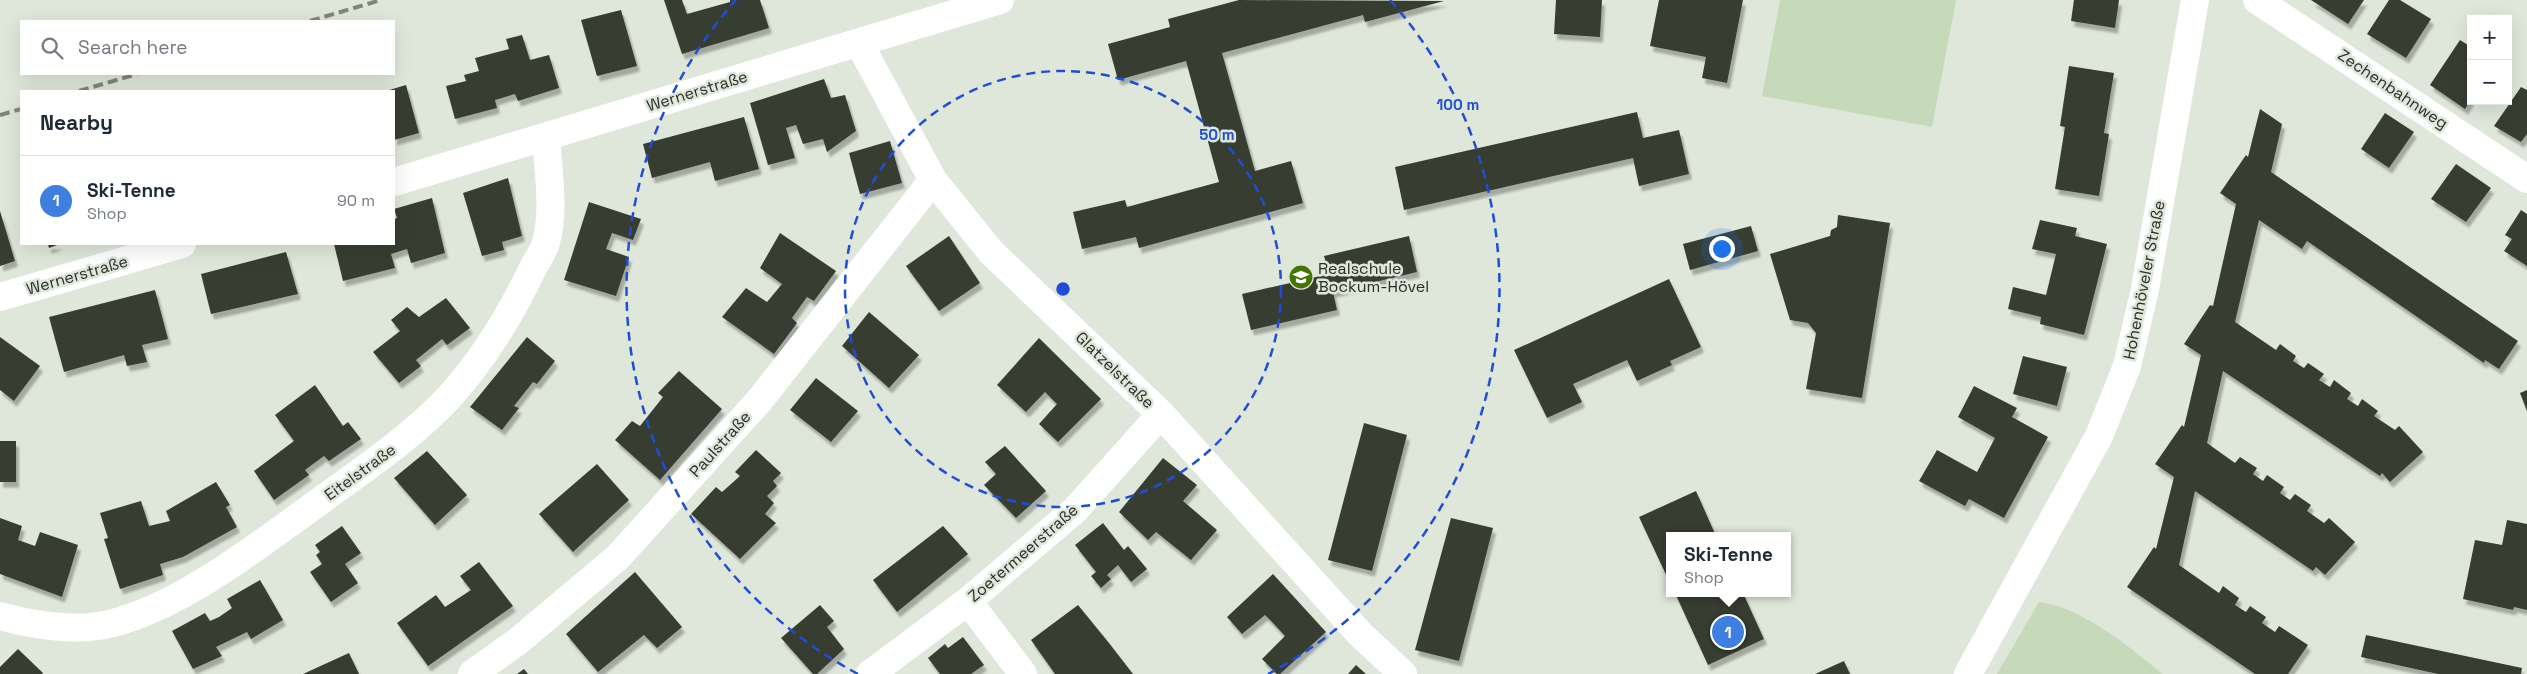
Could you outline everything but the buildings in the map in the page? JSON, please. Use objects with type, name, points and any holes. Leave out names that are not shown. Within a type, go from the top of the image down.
[{"type":"street","name":"Wernerstraße","points":[[395,182],[1000,0]]},
{"type":"street","name":"Hohenhöveler Straße","points":[[1968,674],[2094,445],[2126,366],[2145,289],[2195,0]]},
{"type":"street","name":"Zechenbahnweg","points":[[2257,0],[2527,179]]},
{"type":"street","name":"Glatzelstraße","points":[[859,42],[933,180],[991,252],[1161,414],[1360,634],[1403,674]]},
{"type":"street","name":"Eitelstraße","points":[[0,616],[17,621],[63,627],[108,625],[146,611],[182,593],[250,551],[396,445],[452,394],[490,342],[527,282],[546,242],[550,200],[546,137]]},
{"type":"street","name":"Paulstraße","points":[[472,674],[517,642],[618,557],[759,401],[933,180]]},
{"type":"street","name":"Wernerstraße","points":[[0,297],[179,245]]},
{"type":"street","name":"Zoetermeerstraße","points":[[870,674],[968,600],[1075,510],[1161,414]]},
{"type":"street","points":[[968,600],[1022,674]]},
{"type":"green space","points":[[1780,0],[1956,0],[1932,127],[1762,96]]},
{"type":"green space","points":[[2039,602],[2071,611],[2087,619],[2120,640],[2162,674],[1997,674]]},
{"type":"railway","points":[[313,20],[381,0]]},
{"type":"railway","points":[[82,90],[134,75]]},
{"type":"railway","points":[[0,115],[20,109]]},
{"type":"place","name":"Realschule Bockum-Hövel","points":[[1301,277]]},
{"type":"place","name":"Ski-Tenne","points":[[1728,632]]}]
